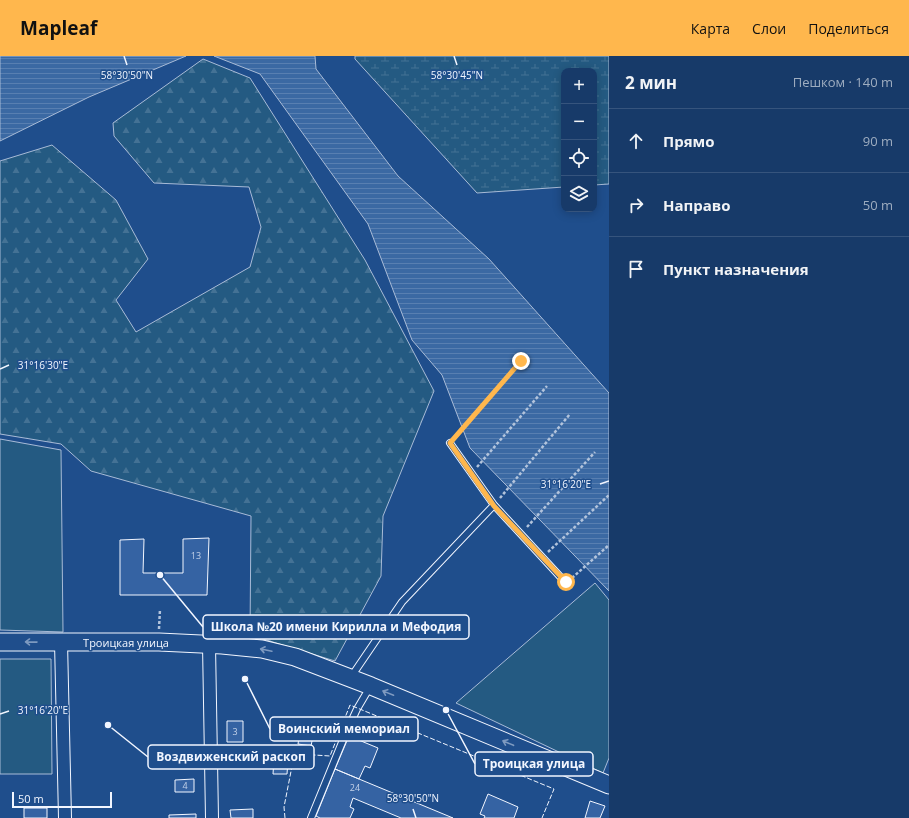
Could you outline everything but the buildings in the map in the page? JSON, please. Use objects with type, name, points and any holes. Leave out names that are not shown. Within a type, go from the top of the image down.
[{"type":"main road","name":"Троицкая улица","points":[[0,642],[159,642],[222,645],[269,650],[295,657],[371,686],[609,785]]},
{"type":"street","points":[[61,642],[65,818]]},
{"type":"street","points":[[209,645],[212,818]]},
{"type":"lane","points":[[450,443],[494,506],[566,582]]},
{"type":"lane","points":[[350,678],[402,602],[494,506]]},
{"type":"lane","points":[[310,818],[345,735],[371,686]]},
{"type":"path","points":[[450,443],[521,361]]},
{"type":"path","points":[[472,474],[547,386]]},
{"type":"path","points":[[494,506],[570,414]]},
{"type":"path","points":[[521,534],[595,452]]},
{"type":"path","points":[[543,557],[609,495]]},
{"type":"path","points":[[566,582],[609,545]]},
{"type":"path","points":[[159,634],[160,610]]},
{"type":"green space","points":[[355,56],[609,56],[609,184],[597,185],[597,68],[561,68],[561,187],[477,193],[355,59]]},
{"type":"green space","points":[[203,59],[250,78],[365,260],[434,391],[383,516],[381,576],[335,661],[250,635],[251,516],[91,471],[61,444],[0,434],[0,161],[52,145],[116,200],[148,259],[116,300],[136,332],[250,267],[261,227],[249,187],[154,183],[114,136],[113,123]]},
{"type":"green space","points":[[0,439],[61,450],[63,632],[0,630]]},
{"type":"green space","points":[[595,583],[609,600],[609,758],[603,773],[456,703]]},
{"type":"green space","points":[[0,659],[51,659],[52,774],[0,774]]},
{"type":"shaded area","points":[[0,56],[186,56],[89,97],[0,141]]},
{"type":"shaded area","points":[[214,56],[315,56],[316,69],[398,176],[489,259],[609,393],[609,591],[470,448],[442,375],[412,340],[368,224],[260,74]]},
{"type":"fence","points":[[285,818],[284,807],[295,751],[314,755],[330,756],[350,705],[554,789],[542,818]]},
{"type":"place","name":"Школа №20 имени Кирилла и Мефодия","points":[[160,575]]},
{"type":"place","name":"Воинский мемориал","points":[[245,679]]},
{"type":"place","name":"Троицкая улица","points":[[446,710]]},
{"type":"place","name":"Воздвиженский раскоп","points":[[108,725]]},
{"type":"route","points":[[521,361],[450,443],[494,506],[566,582]]}]
